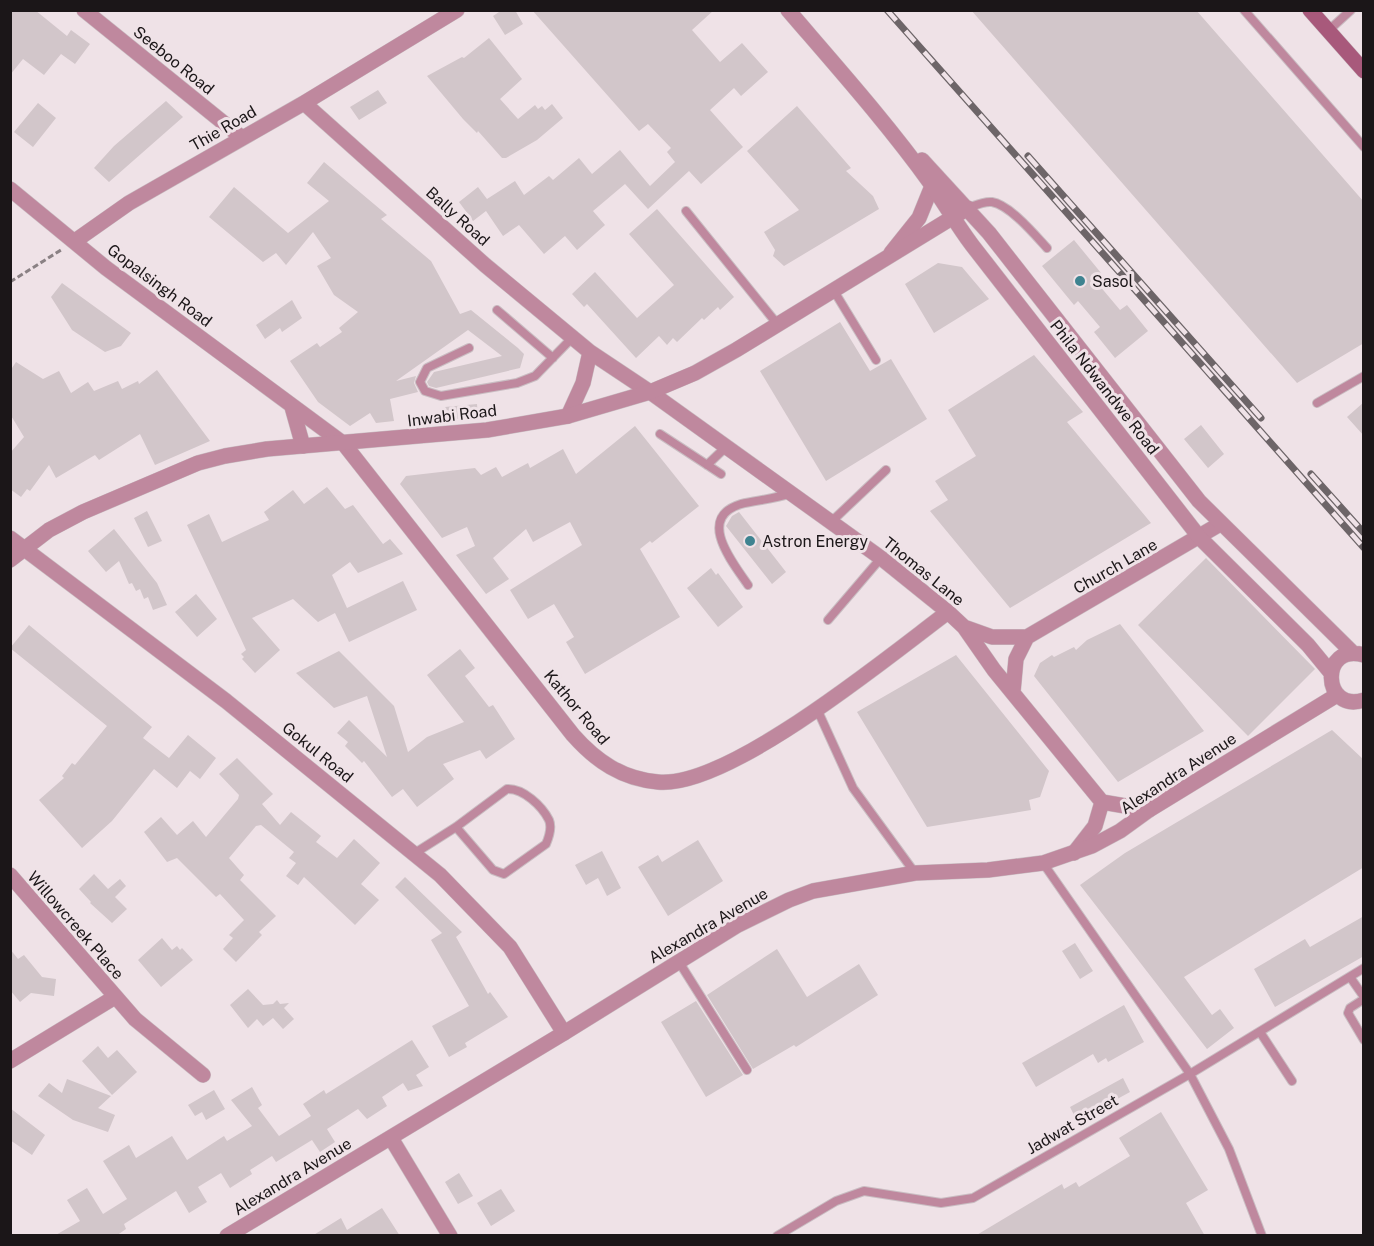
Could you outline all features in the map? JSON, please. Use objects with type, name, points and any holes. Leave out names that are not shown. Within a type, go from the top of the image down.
[{"type":"main road","points":[[1310,10],[1364,71]]},
{"type":"street","name":"Seeboo Road","points":[[84,10],[241,137]]},
{"type":"street","name":"Thie Road","points":[[75,241],[129,203],[304,103],[457,10]]},
{"type":"street","name":"Phila Ndwandwe Road","points":[[788,10],[870,106],[932,186],[953,219],[1200,538],[1308,645],[1331,673]]},
{"type":"street","name":"Bally Road","points":[[304,103],[485,265],[572,338],[650,392]]},
{"type":"street","name":"Phila Ndwandwe Road","points":[[870,106],[968,208],[1161,453],[1220,524],[1358,654]]},
{"type":"street","name":"Inwabi Road","points":[[885,260],[919,218],[932,186]]},
{"type":"street","name":"Gopalsingh Road","points":[[10,189],[106,268],[344,444]]},
{"type":"street","name":"Inwabi Road","points":[[10,560],[23,548],[83,512],[198,463],[243,453],[303,446],[487,430],[568,416],[650,392],[695,373],[778,325],[968,208]]},
{"type":"street","points":[[568,416],[583,383],[590,352]]},
{"type":"street","name":"Thomas Lane","points":[[650,392],[881,558],[948,612],[964,627],[1102,802]]},
{"type":"street","points":[[292,407],[303,446]]},
{"type":"street","name":"Kathor Road","points":[[344,444],[573,735],[604,764],[637,778],[659,783],[698,777],[738,759],[817,709],[948,612]]},
{"type":"street","name":"Church Lane","points":[[964,627],[992,637],[1027,637],[1200,538],[1220,524]]},
{"type":"street","name":"Gokul Road","points":[[10,538],[226,701],[415,853],[455,889],[510,947],[564,1033]]},
{"type":"street","points":[[1013,692],[1016,659],[1027,637]]},
{"type":"street","points":[[1358,654],[1338,660],[1331,673],[1332,686],[1337,695],[1343,699],[1362,702]]},
{"type":"street","name":"Alexandra Avenue","points":[[227,1236],[738,925],[813,891],[915,873],[988,870],[1042,863],[1074,853],[1120,831],[1149,810],[1337,695]]},
{"type":"street","points":[[1074,853],[1095,826],[1102,802],[1149,810]]},
{"type":"street","name":"Willowcreek Place","points":[[10,875],[135,1019],[203,1075]]},
{"type":"street","name":"Willowcreek Place","points":[[10,1061],[115,998]]},
{"type":"street","points":[[391,1138],[450,1236]]},
{"type":"lane","points":[[1244,10],[1364,147]]},
{"type":"lane","points":[[1329,32],[1351,10]]},
{"type":"lane","points":[[968,208],[984,202],[1000,204],[1047,248]]},
{"type":"lane","points":[[686,211],[778,325]]},
{"type":"lane","points":[[834,291],[876,360]]},
{"type":"lane","points":[[497,310],[553,358]]},
{"type":"lane","points":[[469,348],[427,368],[420,382],[425,391],[441,396],[518,383],[535,376],[572,338]]},
{"type":"lane","points":[[1317,403],[1364,376]]},
{"type":"lane","points":[[660,434],[721,474]]},
{"type":"lane","points":[[707,465],[726,447]]},
{"type":"lane","points":[[831,522],[886,470]]},
{"type":"lane","points":[[748,585],[720,541],[718,532],[723,518],[738,505],[792,493]]},
{"type":"lane","points":[[828,620],[881,558]]},
{"type":"lane","points":[[817,709],[854,788],[915,873]]},
{"type":"lane","points":[[415,853],[456,827],[507,789],[527,795],[549,820],[550,828],[546,844],[504,874],[493,870],[456,827]]},
{"type":"lane","points":[[1042,863],[1190,1074],[1229,1149],[1262,1236]]},
{"type":"lane","points":[[679,962],[747,1070]]},
{"type":"lane","name":"Jadwat Street","points":[[777,1236],[836,1201],[864,1191],[941,1203],[974,1198],[1190,1074],[1364,968]]},
{"type":"lane","points":[[1350,977],[1364,998],[1350,1008],[1348,1013],[1364,1040]]},
{"type":"lane","points":[[1260,1032],[1292,1080]]},
{"type":"path","points":[[10,282],[75,241]]},
{"type":"building","points":[[10,10],[35,10],[67,36],[71,30],[90,44],[75,64],[61,54],[44,75],[23,59],[10,75]]},
{"type":"building","points":[[502,10],[515,10],[523,24],[505,35],[493,16]]},
{"type":"building","points":[[532,10],[714,10],[692,30],[720,62],[742,43],[768,72],[741,96],[734,88],[710,110],[743,147],[701,184],[689,171],[648,209],[625,184],[593,211],[605,225],[577,250],[565,236],[544,254],[519,225],[503,236],[486,211],[473,221],[459,202],[478,187],[487,199],[515,181],[524,195],[549,176],[553,180],[579,158],[592,174],[620,150],[650,186],[675,162],[667,152],[671,148],[648,124],[639,131]]},
{"type":"building","points":[[971,10],[1196,10],[1364,202],[1364,343],[1297,383]]},
{"type":"building","points":[[489,38],[522,79],[500,99],[518,119],[535,105],[538,109],[542,106],[545,110],[552,104],[563,118],[537,140],[506,158],[502,158],[478,131],[477,133],[463,119],[427,76],[464,58]]},
{"type":"building","points":[[378,90],[387,103],[359,120],[350,107]]},
{"type":"building","points":[[166,101],[183,117],[109,182],[94,168],[114,146]]},
{"type":"building","points":[[38,103],[56,118],[33,147],[14,132]]},
{"type":"building","points":[[797,106],[851,168],[846,171],[873,196],[879,209],[784,266],[773,256],[775,250],[764,232],[799,210],[747,151]]},
{"type":"building","points":[[324,162],[387,215],[381,219],[431,261],[460,314],[471,310],[524,354],[520,368],[436,388],[429,386],[427,382],[434,372],[502,356],[468,330],[396,381],[416,376],[414,383],[418,392],[390,399],[394,421],[376,423],[370,413],[350,426],[318,402],[290,361],[317,343],[320,347],[342,332],[339,328],[358,312],[334,295],[317,266],[331,258],[313,232],[286,265],[276,253],[263,262],[209,217],[234,187],[288,233],[329,201],[307,183]]},
{"type":"building","points":[[657,209],[734,297],[720,310],[718,307],[704,320],[702,318],[677,342],[673,338],[667,345],[659,336],[636,358],[587,304],[584,307],[572,294],[595,272],[637,318],[674,285],[629,234]]},
{"type":"building","points":[[1074,240],[1106,279],[1099,285],[1120,310],[1127,305],[1148,331],[1115,358],[1094,332],[1100,327],[1078,301],[1074,305],[1042,266]]},
{"type":"building","points":[[938,263],[962,267],[989,299],[934,333],[905,284]]},
{"type":"building","points":[[62,283],[131,333],[121,346],[105,352],[72,330],[51,297]]},
{"type":"building","points":[[292,300],[302,318],[282,332],[280,328],[265,339],[256,325]]},
{"type":"building","points":[[840,322],[870,371],[891,359],[927,419],[826,481],[760,371]]},
{"type":"building","points":[[1034,355],[1083,412],[1067,422],[1151,523],[1010,608],[930,511],[948,500],[935,481],[976,456],[948,410]]},
{"type":"building","points":[[16,362],[43,379],[59,371],[71,393],[88,382],[94,391],[118,381],[122,389],[138,381],[139,384],[157,370],[210,441],[155,465],[140,434],[99,460],[95,455],[56,478],[49,465],[30,491],[27,489],[21,497],[10,489],[10,453],[24,437],[10,414],[10,371]]},
{"type":"building","points":[[1364,402],[1364,436],[1347,417]]},
{"type":"building","points":[[477,404],[478,417],[447,420],[445,407]]},
{"type":"building","points":[[1201,425],[1224,454],[1208,468],[1184,439]]},
{"type":"building","points":[[635,426],[699,506],[652,543],[650,541],[640,549],[680,617],[585,674],[566,642],[574,637],[554,604],[528,619],[510,590],[582,545],[570,522],[533,542],[526,529],[493,558],[509,579],[486,594],[456,555],[475,546],[467,527],[442,538],[400,484],[406,476],[475,468],[481,475],[496,467],[502,477],[528,463],[530,468],[563,449],[576,474]]},
{"type":"building","points":[[327,487],[345,509],[353,505],[383,544],[390,539],[403,554],[358,573],[350,562],[332,575],[347,608],[403,581],[417,610],[349,642],[335,613],[318,622],[293,599],[252,618],[280,650],[255,673],[242,659],[244,657],[241,654],[246,650],[187,525],[209,514],[222,542],[269,520],[264,512],[293,490],[304,504]]},
{"type":"building","points":[[147,511],[162,541],[148,547],[134,518]]},
{"type":"building","points":[[739,512],[786,572],[772,584],[726,526],[732,516]]},
{"type":"building","points":[[114,529],[157,583],[167,605],[153,610],[148,597],[144,599],[140,589],[136,591],[132,583],[129,584],[119,561],[106,572],[88,551]]},
{"type":"building","points":[[1206,558],[1315,669],[1248,736],[1138,625]]},
{"type":"building","points":[[711,568],[716,575],[718,573],[743,607],[718,627],[687,588]]},
{"type":"building","points":[[196,594],[217,619],[197,637],[175,612]]},
{"type":"building","points":[[1120,624],[1204,731],[1118,782],[1034,676],[1040,663],[1052,655],[1054,657],[1074,647],[1076,650],[1087,640]]},
{"type":"building","points":[[29,625],[152,727],[143,738],[169,758],[188,735],[216,758],[200,779],[190,771],[177,788],[154,769],[112,821],[82,848],[39,800],[64,778],[62,776],[72,763],[75,765],[107,726],[10,648]]},
{"type":"building","points":[[460,649],[475,668],[465,676],[489,707],[493,705],[515,739],[486,759],[480,750],[443,764],[454,779],[417,807],[403,789],[392,797],[364,761],[362,763],[345,746],[348,742],[337,733],[349,720],[387,757],[367,696],[334,708],[296,673],[339,651],[394,706],[408,752],[427,737],[464,722],[427,675]]},
{"type":"building","points":[[956,655],[1049,771],[1040,797],[1029,800],[1031,810],[927,827],[857,712]]},
{"type":"building","points":[[1332,730],[1364,760],[1364,867],[1184,977],[1212,1015],[1220,1009],[1234,1028],[1207,1049],[1080,885],[1125,853]]},
{"type":"building","points":[[237,758],[273,794],[262,804],[280,825],[291,812],[321,836],[316,842],[337,858],[354,839],[380,863],[361,884],[379,900],[355,925],[304,877],[298,885],[286,876],[296,863],[289,858],[294,852],[261,825],[256,826],[229,858],[244,875],[240,880],[276,916],[259,932],[262,935],[236,962],[223,949],[233,938],[229,935],[244,920],[220,894],[216,897],[177,858],[167,862],[144,832],[161,817],[177,835],[193,821],[206,837],[238,799],[239,795],[219,774]]},
{"type":"building","points":[[698,840],[723,881],[668,916],[638,867],[658,855],[662,862]]},
{"type":"building","points":[[602,851],[621,888],[607,896],[598,878],[586,885],[575,865]]},
{"type":"building","points":[[94,874],[108,889],[120,879],[126,886],[115,897],[127,909],[112,923],[90,903],[79,889]]},
{"type":"building","points":[[405,877],[462,932],[456,937],[488,994],[490,992],[508,1017],[465,1043],[467,1047],[449,1057],[432,1026],[469,1006],[431,940],[442,933],[395,887]]},
{"type":"building","points":[[1364,916],[1364,956],[1275,1007],[1254,969],[1305,939],[1310,947]]},
{"type":"building","points":[[162,938],[172,950],[177,946],[180,950],[182,948],[193,960],[161,987],[138,960]]},
{"type":"building","points":[[1075,943],[1093,971],[1080,979],[1062,951]]},
{"type":"building","points":[[10,949],[18,959],[24,955],[42,977],[56,979],[54,996],[31,993],[20,1002],[10,990]]},
{"type":"building","points":[[777,949],[807,997],[859,964],[878,995],[796,1047],[794,1045],[753,1069],[707,995]]},
{"type":"building","points":[[248,989],[263,1005],[273,1004],[277,1000],[280,1004],[289,1003],[284,1008],[294,1019],[283,1029],[273,1018],[263,1026],[257,1019],[248,1028],[230,1005]]},
{"type":"building","points":[[696,1001],[743,1075],[706,1097],[661,1022]]},
{"type":"building","points":[[1124,1005],[1144,1042],[1108,1062],[1106,1058],[1098,1063],[1093,1054],[1036,1087],[1022,1063]]},
{"type":"building","points":[[412,1040],[429,1067],[416,1075],[423,1086],[408,1091],[403,1083],[382,1097],[387,1106],[367,1119],[358,1109],[327,1129],[335,1142],[320,1152],[312,1140],[276,1162],[272,1156],[250,1170],[252,1174],[230,1188],[221,1173],[198,1187],[207,1202],[189,1213],[176,1191],[124,1224],[126,1229],[116,1236],[54,1236],[80,1221],[67,1200],[87,1188],[103,1214],[127,1199],[103,1161],[129,1145],[136,1158],[172,1136],[187,1160],[224,1136],[227,1141],[252,1126],[231,1100],[252,1087],[262,1105],[258,1108],[279,1136],[311,1116],[303,1104],[324,1090],[326,1094]]},
{"type":"building","points":[[98,1046],[108,1058],[117,1050],[137,1072],[112,1095],[82,1061]]},
{"type":"building","points":[[1123,1078],[1130,1092],[1077,1121],[1070,1107]]},
{"type":"building","points":[[67,1079],[111,1096],[98,1108],[115,1115],[108,1132],[73,1120],[38,1096],[49,1083],[62,1093]]},
{"type":"building","points":[[214,1090],[225,1109],[206,1120],[202,1112],[195,1116],[188,1105]]},
{"type":"building","points":[[10,1108],[45,1135],[32,1155],[10,1140]]},
{"type":"building","points":[[1161,1112],[1208,1190],[1186,1203],[1205,1236],[975,1236],[1062,1184],[1064,1189],[1076,1182],[1079,1187],[1130,1156],[1119,1138]]},
{"type":"building","points":[[459,1173],[473,1196],[458,1204],[445,1182]]},
{"type":"building","points":[[501,1189],[515,1211],[491,1226],[477,1203]]},
{"type":"building","points":[[382,1208],[400,1236],[312,1236],[341,1218],[347,1230]]},
{"type":"railway","points":[[887,10],[1364,548]]},
{"type":"railway","points":[[1028,156],[1261,418]]},
{"type":"railway","points":[[1311,474],[1364,533]]},
{"type":"place","name":"Sasol","points":[[1080,281]]},
{"type":"place","name":"Astron Energy","points":[[750,541]]}]
